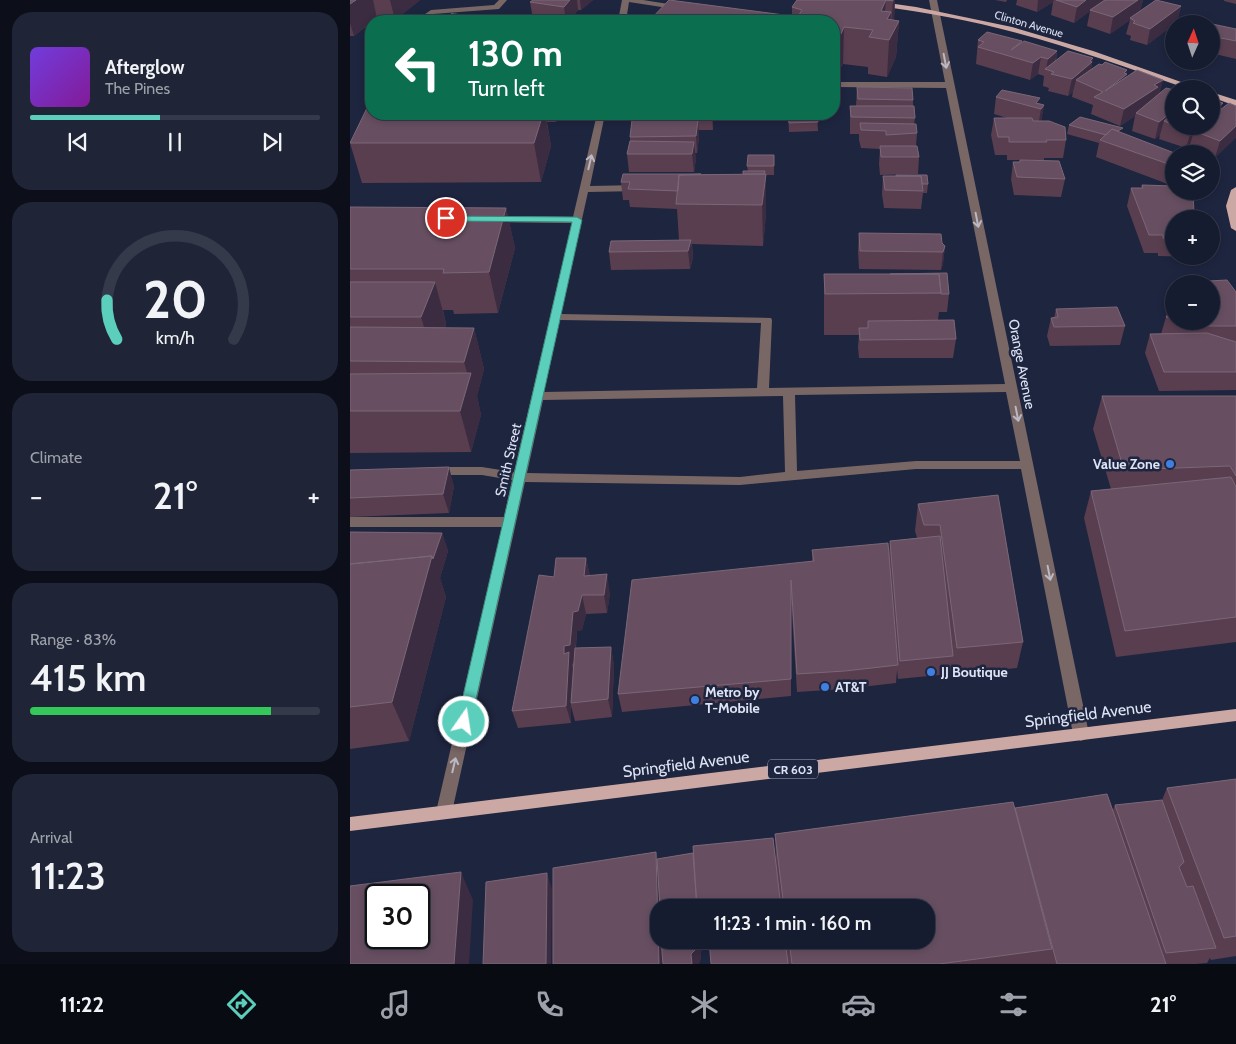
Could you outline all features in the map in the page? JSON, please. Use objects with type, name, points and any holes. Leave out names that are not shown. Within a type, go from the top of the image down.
[{"type":"main road","name":"Clinton Avenue","points":[[850,0],[936,13],[1022,32],[1171,80]]},
{"type":"main road","points":[[1220,97],[1236,102]]},
{"type":"main road","points":[[1236,190],[1231,206],[1236,228]]},
{"type":"main road","name":"Springfield Avenue","points":[[350,824],[1236,715]]},
{"type":"street","points":[[427,15],[431,12],[496,7],[503,0]]},
{"type":"street","points":[[623,15],[627,0],[690,9]]},
{"type":"street","name":"Orange Avenue","points":[[933,0],[1081,734]]},
{"type":"street","points":[[431,12],[453,15]]},
{"type":"street","points":[[840,85],[950,85]]},
{"type":"street","name":"Smith Street","points":[[444,812],[600,120]]},
{"type":"street","points":[[584,188],[651,188]]},
{"type":"street","points":[[478,219],[577,220]]},
{"type":"street","points":[[555,317],[767,320],[763,392]]},
{"type":"street","points":[[537,396],[1011,388]]},
{"type":"street","points":[[789,392],[790,476]]},
{"type":"street","points":[[416,470],[482,471],[519,477],[740,481],[916,465],[1027,464]]},
{"type":"street","points":[[350,522],[509,522]]},
{"type":"building","points":[[533,0],[570,0],[564,7],[530,2]]},
{"type":"building","points":[[669,0],[784,15],[655,15]]},
{"type":"building","points":[[797,0],[886,0],[881,11],[891,12],[887,19],[899,21],[889,40],[869,37],[873,30],[844,27],[841,34],[840,15],[799,15],[802,10],[792,7]]},
{"type":"building","points":[[1056,0],[1086,0],[1077,7]]},
{"type":"building","points":[[1105,0],[1138,0],[1113,17],[1090,10]]},
{"type":"building","points":[[1156,0],[1181,6],[1169,15],[1165,15],[1165,18],[1150,29],[1133,23],[1135,21],[1130,18]]},
{"type":"building","points":[[1220,26],[1236,29],[1236,41],[1220,38]]},
{"type":"building","points":[[987,32],[1022,41],[1011,50],[1024,41],[1057,51],[1048,59],[1041,57],[1033,63],[978,47],[984,42],[978,40]]},
{"type":"building","points":[[1068,51],[1093,58],[1090,61],[1092,62],[1072,79],[1051,74],[1054,72],[1045,69]]},
{"type":"building","points":[[1105,62],[1127,70],[1124,73],[1127,74],[1105,91],[1137,70],[1163,80],[1154,85],[1158,87],[1124,109],[1094,97],[1103,92],[1076,80]]},
{"type":"building","points":[[857,87],[912,88],[913,100],[858,99]]},
{"type":"building","points":[[1165,89],[1165,117],[1159,122],[1136,113]]},
{"type":"building","points":[[1002,90],[1040,98],[1036,103],[1044,105],[1041,109],[996,97]]},
{"type":"building","points":[[1229,103],[1236,106],[1236,126],[1220,141],[1204,135],[1220,135],[1220,110]]},
{"type":"building","points":[[850,106],[914,106],[915,118],[851,117]]},
{"type":"building","points":[[365,112],[365,120],[541,120],[534,143],[350,143]]},
{"type":"building","points":[[1080,117],[1123,128],[1118,131],[1112,129],[1106,135],[1069,125]]},
{"type":"building","points":[[994,118],[1032,118],[1033,121],[1049,121],[1065,127],[1066,140],[1009,142],[1009,137],[998,137]]},
{"type":"building","points":[[632,120],[698,120],[696,136],[630,137]]},
{"type":"building","points":[[789,120],[818,120],[818,122],[789,123]]},
{"type":"building","points":[[860,123],[916,124],[917,133],[886,135],[886,131],[861,130]]},
{"type":"building","points":[[1112,129],[1165,149],[1165,163],[1100,140]]},
{"type":"building","points":[[630,141],[694,142],[692,154],[627,154]]},
{"type":"building","points":[[880,146],[917,146],[919,157],[881,157]]},
{"type":"building","points":[[748,155],[774,155],[774,166],[747,166]]},
{"type":"building","points":[[1020,160],[1059,161],[1065,179],[1017,177],[1013,162],[1020,162]]},
{"type":"building","points":[[743,171],[765,171],[764,174],[743,174]]},
{"type":"building","points":[[623,174],[701,174],[679,175],[678,191],[628,189],[630,182],[621,182]]},
{"type":"building","points":[[766,174],[762,205],[676,204],[679,175]]},
{"type":"building","points":[[896,175],[927,175],[928,184],[922,184],[921,176]]},
{"type":"building","points":[[883,176],[921,176],[923,191],[885,190]]},
{"type":"building","points":[[1142,185],[1165,186],[1165,200],[1193,200],[1194,210],[1165,210],[1165,238],[1163,238],[1163,235],[1149,235],[1131,188],[1143,188]]},
{"type":"building","points":[[350,207],[506,208],[489,272],[443,273],[444,269],[350,269]]},
{"type":"building","points":[[859,233],[941,234],[942,243],[945,246],[943,252],[860,251]]},
{"type":"building","points":[[691,240],[688,251],[609,252],[611,241]]},
{"type":"building","points":[[947,273],[949,294],[941,294],[939,274],[890,274]]},
{"type":"building","points":[[824,274],[939,274],[941,293],[825,294]]},
{"type":"building","points":[[1220,280],[1227,280],[1236,292],[1236,326],[1220,326]]},
{"type":"building","points":[[350,282],[435,282],[421,317],[350,317]]},
{"type":"building","points":[[1117,307],[1125,326],[1054,327],[1051,318],[1058,317],[1056,309]]},
{"type":"building","points":[[954,320],[956,339],[860,340],[859,328],[868,328],[868,321]]},
{"type":"building","points":[[350,327],[474,328],[464,362],[350,361]]},
{"type":"building","points":[[1207,333],[1236,342],[1236,372],[1164,372],[1150,334]]},
{"type":"building","points":[[471,373],[460,411],[350,411],[350,374]]},
{"type":"building","points":[[1102,396],[1236,396],[1236,476],[1230,466],[1124,470]]},
{"type":"building","points":[[449,467],[443,494],[350,498],[350,470]]},
{"type":"building","points":[[1231,477],[1236,487],[1236,617],[1125,631],[1091,491]]},
{"type":"building","points":[[998,495],[1023,642],[957,648],[940,525],[924,525],[918,504]]},
{"type":"building","points":[[350,532],[442,533],[433,559],[432,556],[350,564]]},
{"type":"building","points":[[940,536],[953,656],[900,661],[890,541]]},
{"type":"building","points":[[888,543],[898,665],[797,674],[791,580],[791,679],[618,694],[632,580],[814,561],[812,550]]},
{"type":"building","points":[[432,556],[392,702],[350,707],[350,564]]},
{"type":"building","points":[[556,558],[586,558],[584,576],[607,574],[604,595],[582,595],[578,611],[573,612],[570,645],[564,646],[564,654],[569,652],[566,706],[512,711],[539,575],[554,577]]},
{"type":"building","points":[[611,647],[608,699],[571,703],[575,648]]},
{"type":"building","points":[[1236,779],[1236,936],[1224,938],[1167,788]]},
{"type":"building","points":[[1107,794],[1166,964],[1057,964],[1015,808]]},
{"type":"building","points":[[1162,800],[1184,862],[1179,867],[1187,887],[1193,886],[1216,948],[1166,953],[1115,805]]},
{"type":"building","points":[[1013,802],[1052,949],[939,964],[792,964],[790,949],[935,949],[935,899],[783,899],[775,834]]},
{"type":"building","points":[[773,838],[780,899],[696,899],[693,846]]},
{"type":"building","points":[[656,852],[657,899],[650,899],[650,949],[659,949],[659,964],[553,964],[553,868]]},
{"type":"building","points":[[693,853],[696,899],[659,899],[657,859]]},
{"type":"building","points":[[461,872],[454,964],[350,964],[350,886],[365,884],[365,949],[430,949],[430,884],[366,884]]},
{"type":"building","points":[[547,873],[546,964],[483,964],[486,882]]},
{"type":"building","points":[[662,949],[696,949],[691,954],[692,964],[663,964]]},
{"type":"building","points":[[710,949],[786,949],[788,964],[711,964]]},
{"type":"place","name":"Value Zone","points":[[1170,464]]},
{"type":"place","name":"JJ Boutique","points":[[931,672]]},
{"type":"place","name":"AT&T","points":[[825,687]]},
{"type":"place","name":"Metro by T-Mobile","points":[[695,700]]},
{"type":"route","points":[[446,218],[577,220],[464,722]]}]
